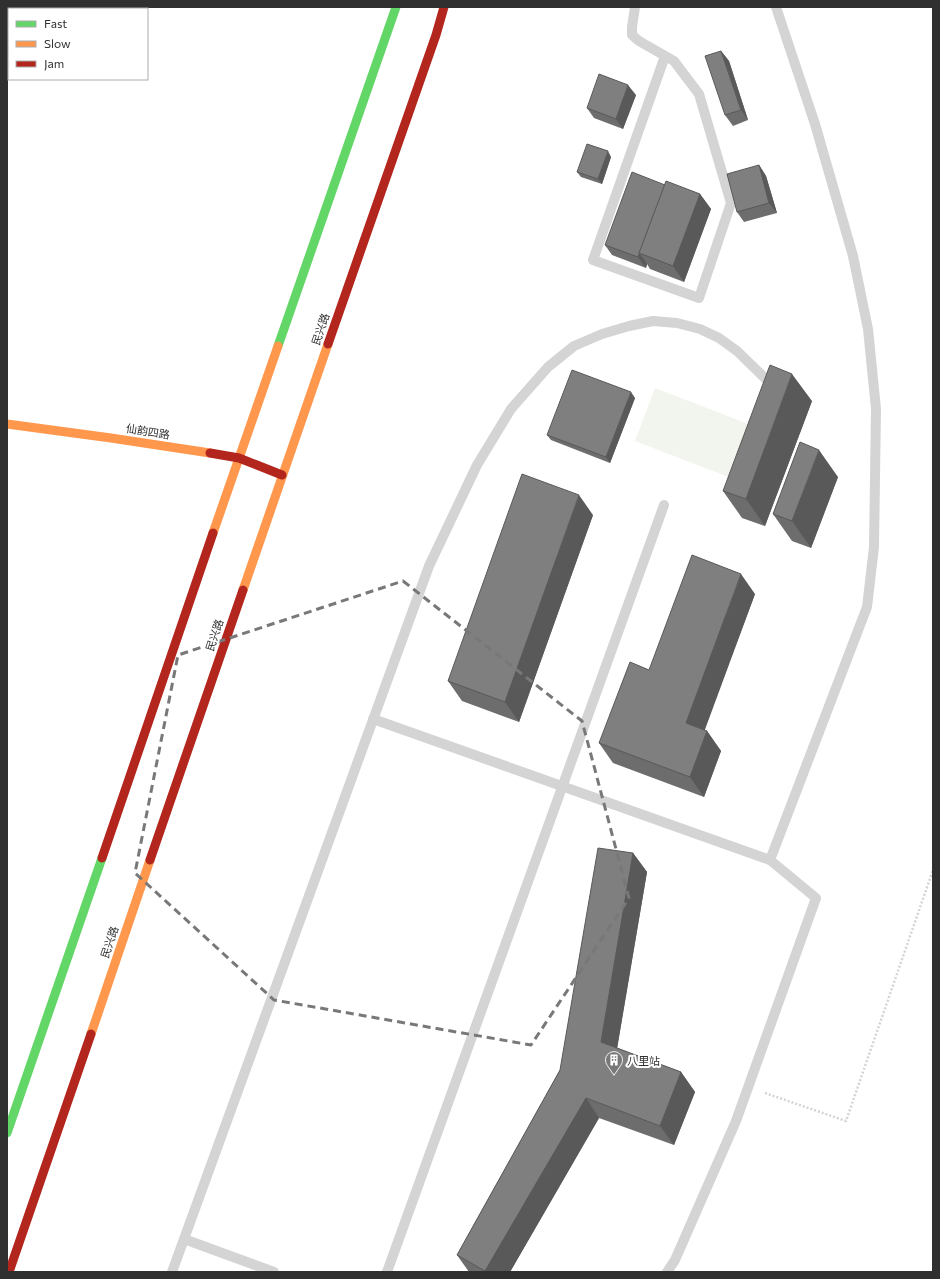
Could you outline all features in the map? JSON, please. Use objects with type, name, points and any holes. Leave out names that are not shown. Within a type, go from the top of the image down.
[{"type":"street","points":[[7,1133],[396,7]]},
{"type":"street","name":"民兴路","points":[[9,1272],[282,475],[436,35],[444,7]]},
{"type":"street","name":"仙韵四路","points":[[7,424],[111,438],[239,458],[282,475]]},
{"type":"lane","points":[[635,7],[632,35],[674,61],[699,94],[732,202],[699,298],[593,260],[665,56]]},
{"type":"lane","points":[[770,860],[867,607],[874,547],[876,409],[868,329],[853,256],[815,124],[776,7]]},
{"type":"lane","points":[[172,1272],[429,566],[477,465],[511,409],[548,367],[574,346],[602,334],[653,321],[677,323],[700,329],[719,338],[737,351],[770,383]]},
{"type":"lane","points":[[388,1272],[564,787],[664,505]]},
{"type":"lane","points":[[374,719],[770,860],[816,898],[726,1143],[675,1260],[667,1272]]},
{"type":"lane","points":[[184,1238],[274,1272]]},
{"type":"path","points":[[748,1086],[846,1121],[933,870]]},
{"type":"highlighted area","points":[[403,581],[582,721],[629,898],[531,1045],[274,1000],[135,873],[178,655]]},
{"type":"shaded area","points":[[655,388],[751,425],[731,478],[635,441]]},
{"type":"building","points":[[721,51],[741,110],[725,115],[705,56]]},
{"type":"building","points":[[599,74],[628,85],[616,119],[587,108]]},
{"type":"building","points":[[587,144],[608,151],[598,179],[577,172]]},
{"type":"building","points":[[759,165],[769,203],[737,212],[727,174]]},
{"type":"building","points":[[632,172],[665,185],[638,257],[605,245]]},
{"type":"building","points":[[666,181],[700,194],[673,266],[639,253]]},
{"type":"building","points":[[770,365],[792,374],[746,499],[723,491]]},
{"type":"building","points":[[572,370],[631,392],[606,457],[547,435]]},
{"type":"building","points":[[800,442],[819,450],[792,521],[773,514]]},
{"type":"building","points":[[522,474],[579,495],[505,702],[448,681]]},
{"type":"building","points":[[692,555],[741,574],[686,723],[707,731],[690,777],[599,743],[630,662],[649,670]]},
{"type":"building","points":[[598,848],[633,853],[601,1042],[681,1072],[660,1126],[586,1098],[485,1271],[457,1255],[560,1070]]},
{"type":"traffic: fast","points":[[278,346],[396,7]]},
{"type":"traffic: fast","points":[[7,1133],[102,858]]},
{"type":"traffic: slow","points":[[243,590],[328,344]]},
{"type":"traffic: slow","points":[[213,533],[278,346]]},
{"type":"traffic: slow","points":[[7,424],[210,453]]},
{"type":"traffic: slow","points":[[91,1034],[150,860]]},
{"type":"traffic: jam","points":[[328,344],[436,35],[444,7]]},
{"type":"traffic: jam","points":[[210,453],[239,458],[282,475]]},
{"type":"traffic: jam","points":[[102,858],[213,533]]},
{"type":"traffic: jam","points":[[150,860],[243,590]]},
{"type":"traffic: jam","points":[[9,1272],[91,1034]]},
{"type":"place","name":"八里站","points":[[614,1075]]}]
